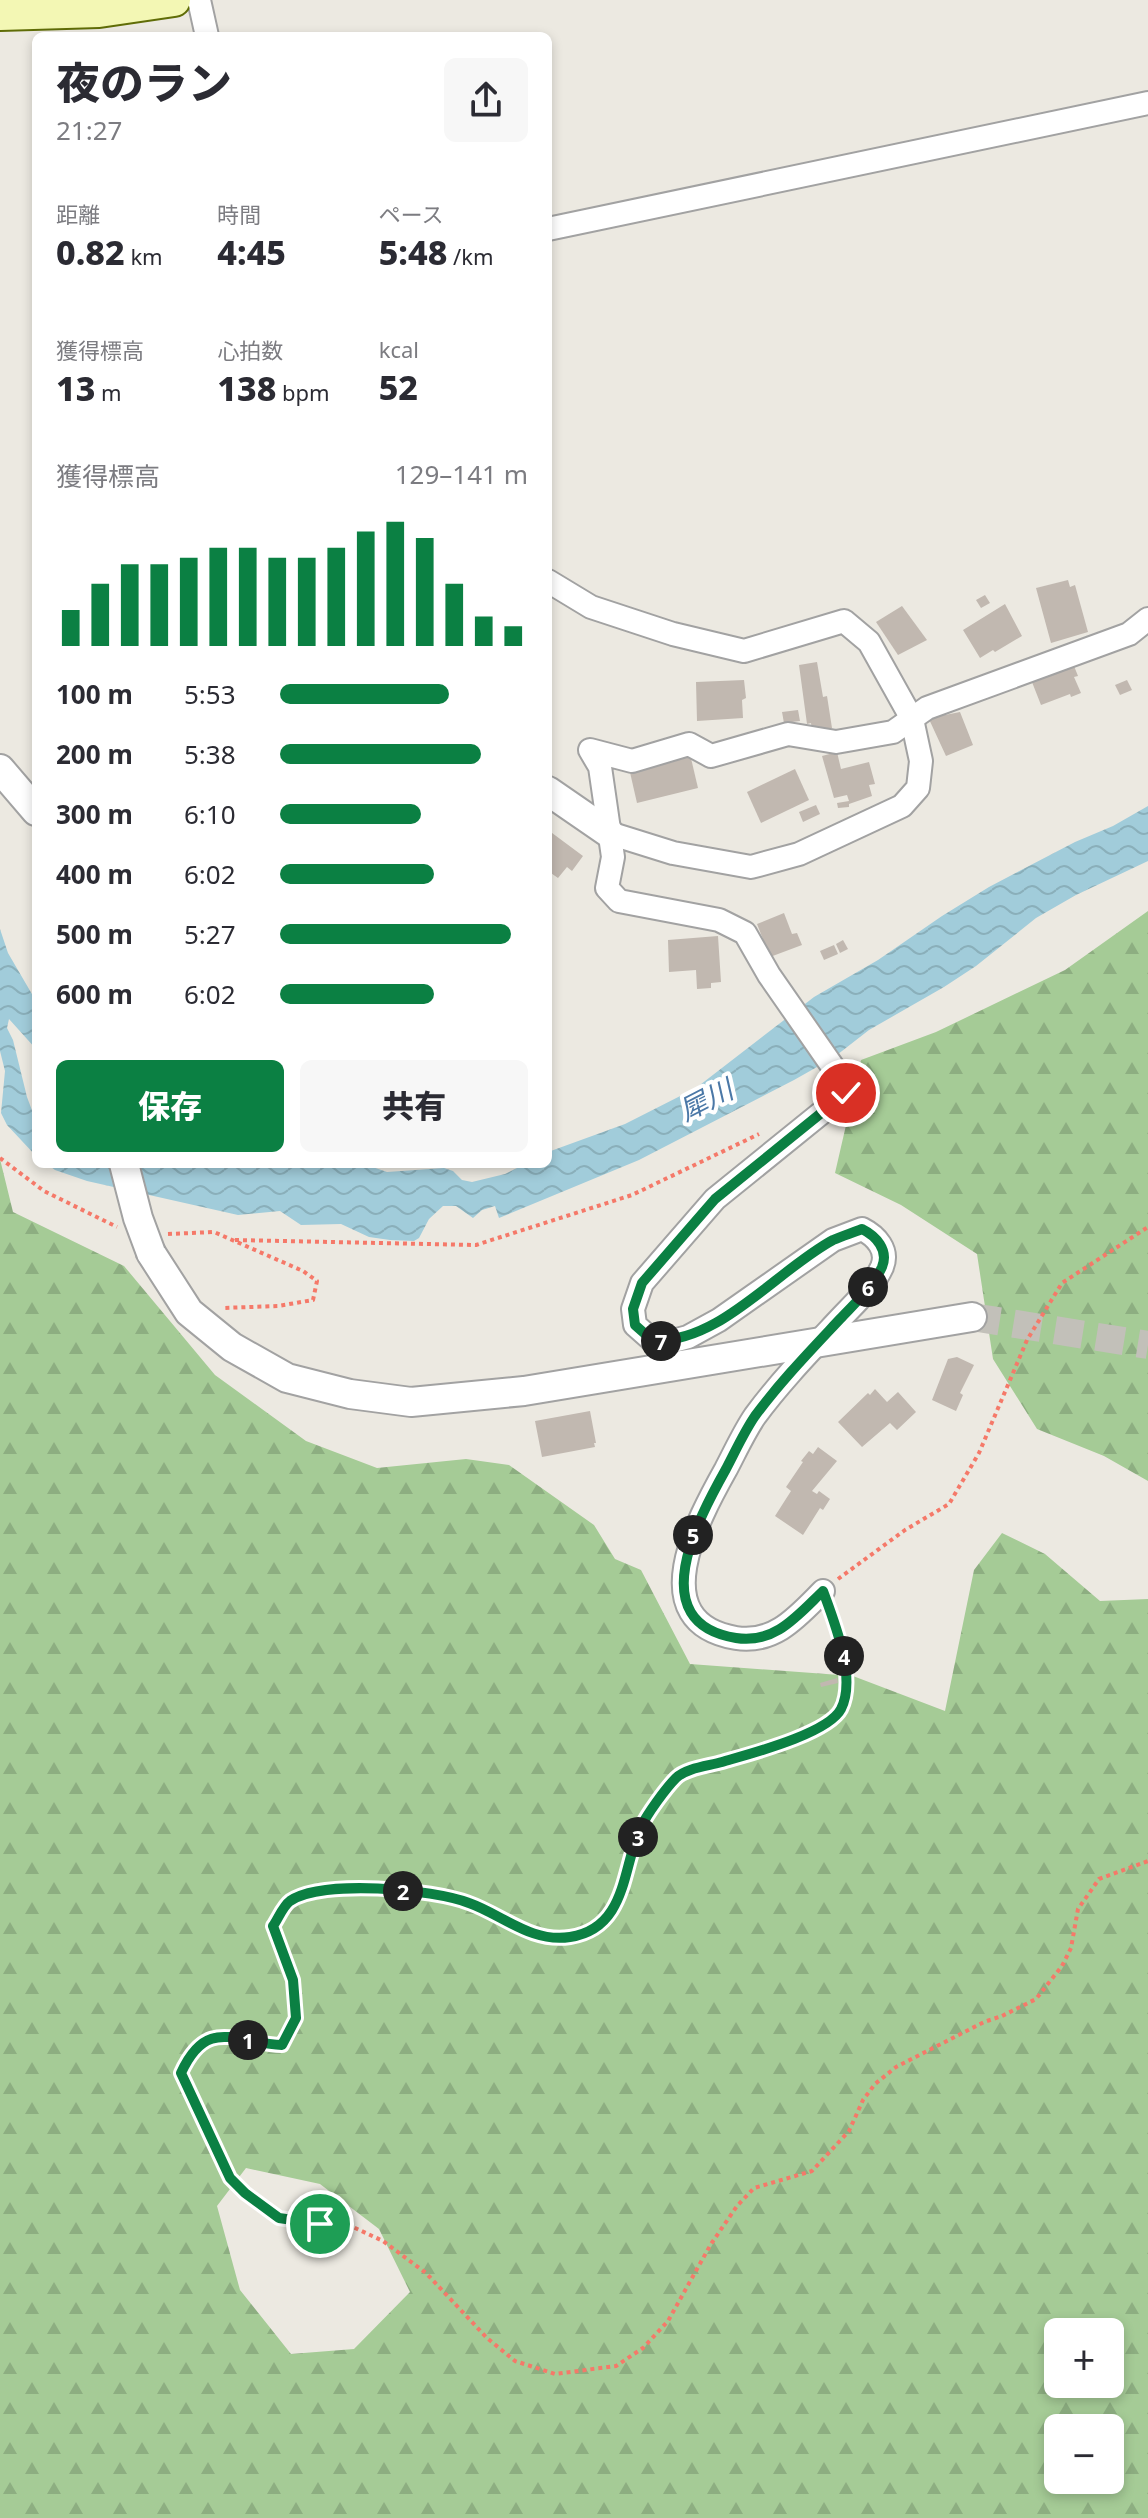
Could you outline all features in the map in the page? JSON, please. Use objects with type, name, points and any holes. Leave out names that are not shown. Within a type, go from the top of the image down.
[{"type":"main road","points":[[0,14],[174,0]]},
{"type":"street","points":[[199,0],[206,32]]},
{"type":"street","points":[[552,228],[1148,103]]},
{"type":"street","points":[[552,583],[591,607],[673,634],[744,651],[844,621],[869,642],[912,719],[921,761],[918,788],[902,806],[799,854],[751,867],[673,853],[609,833],[552,794]]},
{"type":"street","points":[[823,1591],[781,1631],[750,1640],[721,1635],[700,1625],[687,1605],[683,1583],[688,1547],[708,1501],[755,1417],[864,1293],[883,1265],[883,1249],[872,1234],[862,1229],[833,1240],[719,1320],[688,1337],[673,1341],[652,1340],[635,1325],[633,1309],[642,1283],[715,1199],[846,1093],[835,1070],[769,975],[745,933],[719,920],[619,901],[607,888],[613,857],[600,767],[590,750],[632,761],[689,744],[711,756],[788,734],[836,742],[893,732],[927,708],[1129,634],[1148,619]]},
{"type":"street","points":[[0,769],[32,806]]},
{"type":"street","points":[[125,1168],[138,1218],[156,1244],[189,1312],[232,1347],[287,1378],[350,1394],[411,1402],[524,1391],[972,1317]]},
{"type":"path","points":[[235,1240],[476,1245],[632,1195],[761,1133]]},
{"type":"path","points":[[0,1158],[44,1191],[120,1229]]},
{"type":"path","points":[[1148,1227],[1062,1283],[1027,1340],[979,1453],[949,1504],[905,1530],[823,1591],[841,1638],[845,1661],[842,1708],[831,1721],[784,1744],[678,1776],[641,1827],[620,1899],[596,1926],[571,1937],[539,1937],[468,1902],[421,1892],[356,1887],[324,1889],[289,1902],[273,1926],[293,1980],[296,2018],[282,2045],[223,2036],[204,2041],[189,2056],[181,2073],[230,2178],[279,2218],[353,2227],[383,2241],[426,2273],[487,2338],[515,2361],[555,2374],[616,2366],[643,2348],[668,2321],[711,2244],[737,2206],[754,2188],[812,2171],[849,2131],[863,2100],[875,2084],[896,2067],[1036,1999],[1062,1966],[1071,1948],[1078,1909],[1099,1879],[1148,1861]]},
{"type":"path","points":[[156,1244],[198,1231],[214,1232],[303,1271],[317,1281],[313,1300],[278,1306],[189,1312]]},
{"type":"green space","points":[[1148,911],[1148,1481],[1104,1456],[1037,1429],[993,1359],[977,1254],[901,1205],[835,1173],[861,1060],[936,1032],[1065,970]]},
{"type":"green space","points":[[0,1159],[13,1212],[124,1266],[215,1375],[306,1441],[377,1468],[466,1459],[509,1465],[594,1525],[615,1559],[641,1570],[690,1664],[853,1676],[945,1711],[974,1570],[1002,1533],[1045,1554],[1100,1601],[1148,1599],[1148,2518],[0,2518]],"holes":[[[246,2168],[320,2184],[379,2229],[410,2292],[354,2349],[291,2354],[240,2290],[217,2206]]]},
{"type":"water","name":"犀川","points":[[1148,806],[1148,861],[1036,918],[976,966],[869,1030],[833,1058],[794,1080],[639,1160],[499,1218],[495,1206],[482,1210],[473,1218],[456,1206],[443,1206],[429,1219],[419,1238],[414,1241],[390,1240],[369,1237],[341,1224],[301,1225],[280,1211],[238,1215],[87,1181],[52,1168],[376,1168],[387,1172],[444,1168],[453,1171],[462,1180],[472,1182],[517,1168],[552,1168],[552,1151],[625,1124],[696,1088],[814,997],[878,960],[942,916],[989,887],[1075,842],[1113,826]]},
{"type":"water","points":[[0,929],[8,953],[32,994],[32,1045],[9,1019],[7,1028],[32,1110],[32,1152],[7,1125],[1,1113],[5,1071],[0,1051]]},
{"type":"building","points":[[1068,580],[1070,587],[1075,585],[1088,632],[1051,643],[1036,588]]},
{"type":"building","points":[[985,595],[990,603],[981,608],[976,600]]},
{"type":"building","points":[[1005,604],[1022,636],[980,658],[963,630]]},
{"type":"building","points":[[902,606],[927,640],[898,655],[876,622]]},
{"type":"building","points":[[1072,661],[1078,676],[1074,677],[1081,693],[1041,705],[1030,677]]},
{"type":"building","points":[[817,662],[832,728],[812,731],[811,723],[807,724],[799,665]]},
{"type":"building","points":[[744,680],[746,698],[742,700],[743,718],[697,721],[696,682]]},
{"type":"building","points":[[1127,680],[1132,690],[1120,695],[1115,685]]},
{"type":"building","points":[[798,710],[800,721],[784,723],[782,712]]},
{"type":"building","points":[[943,710],[945,715],[960,712],[973,745],[946,756],[928,717]]},
{"type":"building","points":[[837,752],[841,769],[869,762],[875,784],[869,785],[872,796],[849,804],[849,807],[838,808],[837,803],[849,801],[847,795],[834,798],[822,756]]},
{"type":"building","points":[[690,754],[698,788],[637,803],[629,768]]},
{"type":"building","points":[[795,769],[809,800],[761,823],[747,792]]},
{"type":"building","points":[[816,805],[820,814],[803,822],[799,812]]},
{"type":"building","points":[[552,833],[583,856],[572,871],[567,867],[558,878],[552,874]]},
{"type":"building","points":[[784,913],[792,934],[797,933],[802,945],[770,957],[757,924]]},
{"type":"building","points":[[718,936],[721,982],[711,983],[711,988],[697,989],[696,970],[669,972],[668,940]]},
{"type":"building","points":[[843,940],[848,949],[840,953],[836,944]]},
{"type":"building","points":[[834,945],[838,954],[824,960],[820,951]]},
{"type":"building","points":[[957,1357],[974,1365],[960,1393],[963,1395],[956,1411],[932,1400],[948,1359]]},
{"type":"building","points":[[875,1389],[887,1402],[898,1392],[916,1412],[897,1430],[890,1423],[862,1447],[838,1422]]},
{"type":"building","points":[[590,1411],[595,1447],[542,1457],[535,1421]]},
{"type":"building","points":[[818,1447],[837,1461],[812,1491],[817,1494],[819,1491],[830,1499],[823,1510],[820,1508],[803,1535],[775,1516],[791,1491],[786,1487],[801,1461],[809,1451],[813,1454]]},
{"type":"building","points":[[837,1678],[838,1683],[821,1687],[820,1683]]},
{"type":"tunnel","points":[[972,1317],[1148,1345]]},
{"type":"route","points":[[320,2224],[279,2218],[230,2178],[181,2073],[189,2056],[204,2041],[223,2036],[282,2045],[296,2018],[293,1980],[273,1926],[289,1902],[324,1889],[356,1887],[421,1892],[468,1902],[539,1937],[571,1937],[596,1926],[620,1899],[641,1827],[678,1776],[784,1744],[831,1721],[842,1708],[845,1661],[841,1638],[823,1591],[781,1631],[750,1640],[721,1635],[700,1625],[687,1605],[683,1583],[688,1547],[708,1501],[755,1417],[864,1293],[883,1265],[883,1249],[872,1234],[862,1229],[833,1240],[719,1320],[688,1337],[673,1341],[652,1340],[635,1325],[633,1309],[642,1283],[715,1199],[846,1093]]}]
